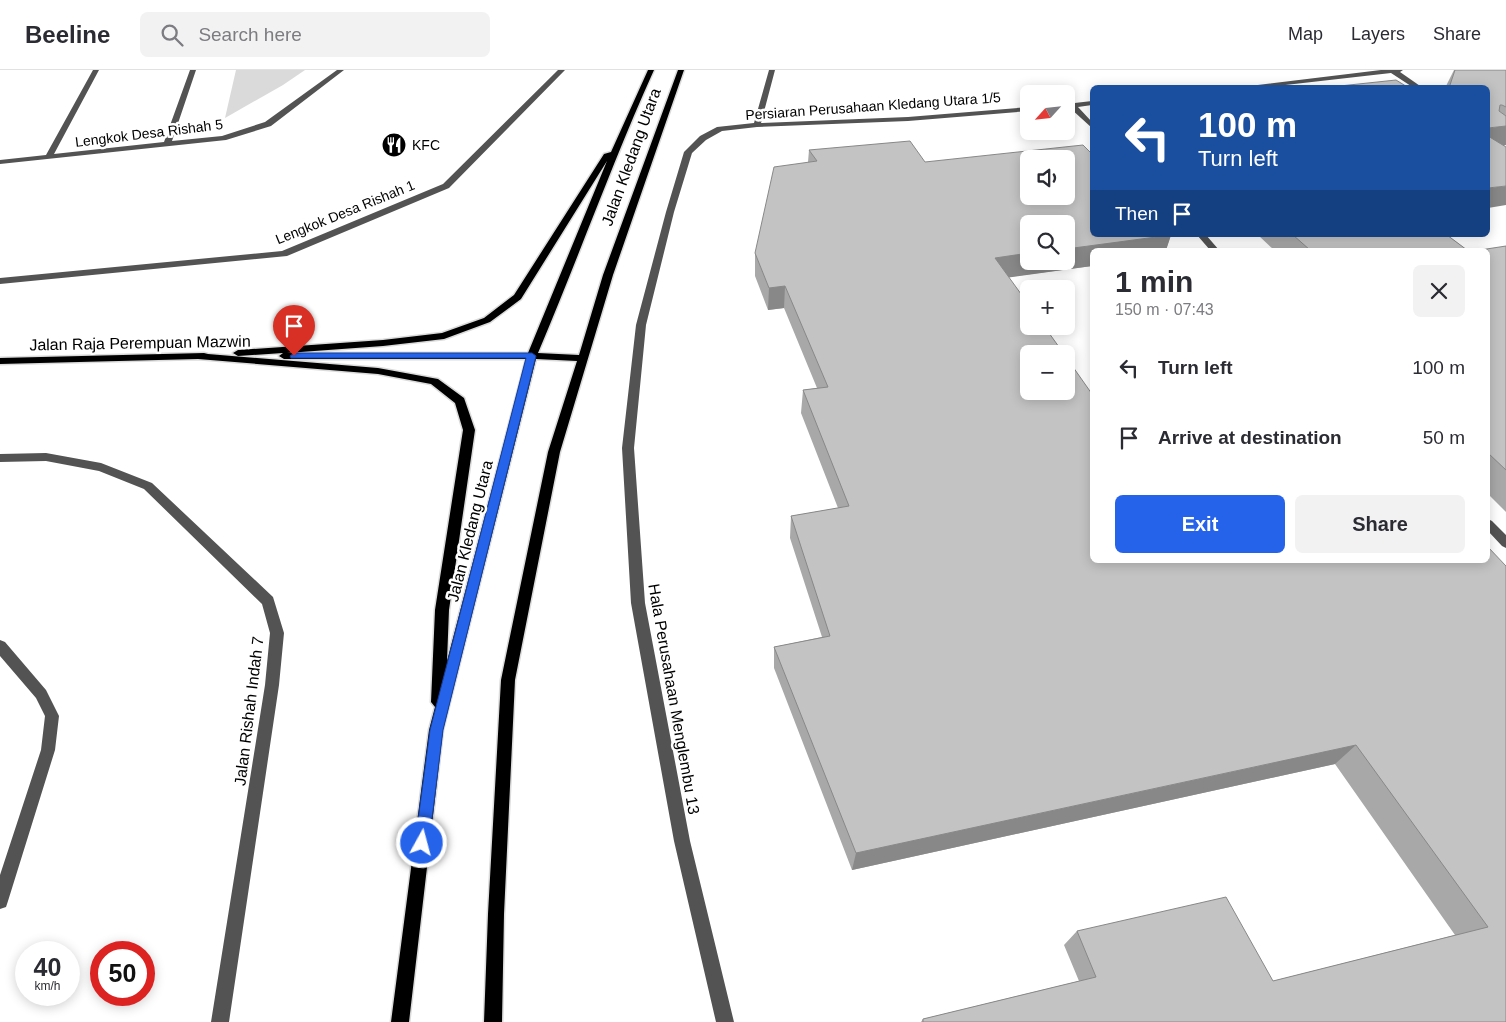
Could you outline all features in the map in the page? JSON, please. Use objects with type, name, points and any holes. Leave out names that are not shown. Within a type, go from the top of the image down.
[{"type":"main road","name":"Jalan Kledang Utara","points":[[400,1022],[436,730],[532,356],[624,129],[651,70]]},
{"type":"main road","name":"Jalan Kledang Utara","points":[[494,1022],[497,904],[508,680],[554,452],[581,358],[611,266],[681,70]]},
{"type":"main road","points":[[196,356],[444,336],[487,320],[518,297],[624,129]]},
{"type":"main road","points":[[196,356],[378,371],[434,381],[460,401],[469,430],[442,610],[436,730]]},
{"type":"main road","name":"Jalan Raja Perempuan Mazwin","points":[[0,361],[196,356],[532,356],[581,358]]},
{"type":"street","points":[[48,158],[96,70]]},
{"type":"street","points":[[167,144],[193,70]]},
{"type":"street","name":"Lengkok Desa Rishah 5","points":[[0,162],[222,138],[268,124],[341,70]]},
{"type":"street","name":"Lengkok Desa Rishah 1","points":[[0,281],[284,254],[446,186],[562,70]]},
{"type":"street","points":[[758,125],[772,70]]},
{"type":"street","points":[[1263,85],[1397,70],[1416,85]]},
{"type":"street","points":[[1075,104],[1090,103]]},
{"type":"street","name":"Persiaran Perusahaan Kledang Utara 1/5","points":[[720,129],[758,125],[908,119],[1020,110]]},
{"type":"street","points":[[1075,110],[1090,124]]},
{"type":"street","name":"Hala Perusahaan Menglembu 13","points":[[720,129],[703,138],[688,152],[670,212],[641,324],[628,448],[638,603],[682,841],[725,1022]]},
{"type":"street","points":[[1202,237],[1213,248]]},
{"type":"street","name":"Jalan Rishah Indah 7","points":[[0,458],[46,457],[92,466],[148,486],[268,601],[277,633],[273,677],[220,1022]]},
{"type":"street","points":[[1490,526],[1506,543]]},
{"type":"street","points":[[0,646],[41,694],[52,716],[48,750],[0,901]]},
{"type":"shaded area","points":[[236,70],[305,70],[283,85],[225,118]]},
{"type":"building","points":[[1455,70],[1506,70],[1506,107],[1500,105],[1499,111],[1506,116],[1506,126],[1490,128],[1490,85],[1450,85]]},
{"type":"building","points":[[1396,80],[1404,85],[1349,85]]},
{"type":"building","points":[[1490,137],[1506,147],[1506,186],[1490,188]]},
{"type":"building","points":[[910,141],[925,162],[1020,152],[1020,205],[1075,205],[1075,150],[1037,150],[1083,145],[1090,152],[1090,237],[1156,237],[1075,248],[1075,215],[1020,215],[1020,254],[995,258],[1020,293],[1020,335],[1050,335],[1058,345],[1020,345],[1020,400],[1075,400],[1075,370],[1090,391],[1090,563],[1490,563],[1490,549],[1506,566],[1506,1022],[923,1022],[923,1019],[1096,977],[1077,931],[1226,897],[1273,981],[1488,927],[1356,745],[856,853],[774,647],[830,636],[791,516],[849,506],[803,390],[828,387],[785,286],[769,288],[755,253],[774,167],[817,161],[809,150]]},
{"type":"building","points":[[1295,237],[1450,237],[1464,248],[1308,248]]},
{"type":"building","points":[[1506,246],[1506,470],[1490,455],[1490,248]]},
{"type":"place","name":"KFC","points":[[394,145]]},
{"type":"route","points":[[294,356],[532,356],[436,730],[422,843]]}]
